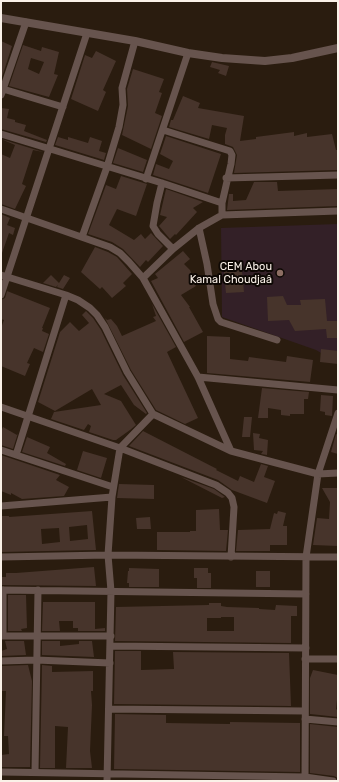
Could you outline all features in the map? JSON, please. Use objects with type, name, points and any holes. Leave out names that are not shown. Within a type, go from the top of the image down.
[{"type":"street","points":[[1,18],[135,41],[188,53],[222,58],[265,60],[292,58],[338,48]]},
{"type":"street","points":[[26,22],[2,92],[63,107]]},
{"type":"street","points":[[1,295],[4,276],[27,218],[87,33]]},
{"type":"street","points":[[82,237],[107,167],[119,127],[123,105],[122,88],[135,41]]},
{"type":"street","points":[[146,179],[188,53]]},
{"type":"street","points":[[1,69],[8,72]]},
{"type":"street","points":[[163,130],[230,151],[232,155],[226,178],[222,203],[222,215]]},
{"type":"street","points":[[1,134],[162,183],[222,203]]},
{"type":"street","points":[[226,178],[338,175]]},
{"type":"street","points":[[162,183],[153,226],[158,234],[173,248]]},
{"type":"street","points":[[1,209],[110,246],[120,253],[143,278],[198,377],[231,451]]},
{"type":"street","points":[[143,278],[173,248],[200,228],[222,215],[338,211]]},
{"type":"street","points":[[200,228],[213,304],[218,319],[221,322],[277,340]]},
{"type":"street","points":[[4,276],[78,300],[97,315],[105,327],[127,372],[153,414],[231,451],[318,474],[338,474]]},
{"type":"street","points":[[16,455],[66,295]]},
{"type":"street","points":[[198,377],[338,390]]},
{"type":"street","points":[[1,408],[29,416],[120,448],[216,485],[228,492],[232,498],[234,507],[231,557]]},
{"type":"street","points":[[305,779],[306,557],[318,474],[338,413]]},
{"type":"street","points":[[107,778],[111,646],[111,591],[108,555],[113,487],[120,448],[153,414]]},
{"type":"street","points":[[1,450],[113,487]]},
{"type":"street","points":[[1,506],[112,497]]},
{"type":"street","points":[[1,558],[108,555],[338,558]]},
{"type":"street","points":[[111,636],[2,636],[2,590],[306,594]]},
{"type":"street","points":[[35,772],[38,590]]},
{"type":"street","points":[[111,646],[306,648]]},
{"type":"street","points":[[305,659],[338,659]]},
{"type":"street","points":[[1,661],[36,660],[110,663]]},
{"type":"street","points":[[109,709],[305,710]]},
{"type":"street","points":[[305,719],[338,722]]},
{"type":"street","points":[[1,772],[35,772],[107,778],[305,779],[333,781]]},
{"type":"shaded area","name":"CEM Abou Kamal Choudjaâ","points":[[338,224],[338,357],[328,357],[316,350],[222,317],[221,228]]},
{"type":"building","points":[[1,41],[12,46],[1,80]]},
{"type":"building","points":[[23,45],[41,51],[42,47],[59,52],[54,74],[58,75],[49,97],[9,86]],"holes":[[[31,58],[44,62],[39,74],[28,69]]]},
{"type":"building","points":[[96,51],[116,61],[103,90],[106,92],[98,111],[71,99],[85,55],[92,58]]},
{"type":"building","points":[[212,62],[229,66],[226,76],[218,73],[220,70],[210,67]]},
{"type":"building","points":[[133,69],[164,79],[159,92],[162,93],[155,113],[162,116],[151,149],[122,135],[128,106],[127,89]]},
{"type":"building","points":[[183,96],[200,103],[198,108],[244,116],[240,141],[256,139],[256,137],[294,132],[294,136],[307,133],[307,137],[332,134],[336,150],[338,150],[338,170],[234,173],[237,155],[233,147],[225,144],[227,128],[212,125],[209,139],[169,127]]},
{"type":"building","points":[[1,108],[9,109],[7,118],[26,125],[24,131],[47,140],[46,142],[1,129]]},
{"type":"building","points":[[166,136],[221,154],[208,193],[153,175],[156,164],[169,169],[173,161],[160,154]]},
{"type":"building","points":[[58,137],[68,140],[68,137],[88,143],[90,137],[102,141],[99,151],[106,153],[104,160],[55,145]]},
{"type":"building","points":[[1,139],[43,152],[33,150],[22,184],[26,186],[15,209],[1,204],[1,154],[10,158],[15,145]]},
{"type":"building","points":[[118,148],[147,160],[143,172],[113,163]]},
{"type":"building","points":[[121,176],[147,184],[136,216],[117,209],[109,225],[134,240],[141,234],[145,239],[151,233],[163,246],[148,262],[146,260],[140,267],[123,249],[112,242],[88,234],[106,185],[116,189]]},
{"type":"building","points":[[254,182],[277,182],[278,191],[338,189],[338,206],[227,210],[229,194],[233,194],[233,201],[246,200]]},
{"type":"building","points":[[166,189],[203,202],[193,208],[197,212],[176,235],[175,234],[170,239],[159,226],[167,217],[160,215]]},
{"type":"building","points":[[1,214],[10,218],[7,225],[15,228],[13,235],[9,233],[2,253]]},
{"type":"building","points":[[95,247],[117,257],[132,274],[123,283],[126,286],[112,298],[102,287],[100,289],[81,272]]},
{"type":"building","points":[[183,251],[190,259],[184,264],[190,270],[193,277],[191,279],[196,286],[181,295],[190,307],[203,332],[184,342],[151,281],[158,278],[155,274]]},
{"type":"building","points":[[241,261],[244,292],[226,293],[223,263]]},
{"type":"building","points":[[51,275],[59,283],[64,275],[70,278],[63,289],[57,287],[58,285],[56,287],[43,283]]},
{"type":"building","points":[[7,291],[50,308],[42,328],[42,331],[49,334],[43,352],[34,348],[27,363],[30,364],[25,376],[1,366],[1,328],[4,320],[1,319],[1,300],[5,298]]},
{"type":"building","points":[[283,296],[287,305],[301,305],[300,300],[325,299],[327,321],[338,321],[338,338],[327,338],[326,329],[295,331],[289,320],[268,321],[267,297]]},
{"type":"building","points":[[152,304],[176,347],[167,352],[198,418],[185,424],[156,410],[131,370],[105,318],[107,320],[111,319],[117,326],[122,336],[156,321],[153,317],[156,316]]},
{"type":"building","points":[[86,311],[101,330],[123,375],[147,413],[146,414],[134,405],[121,385],[104,394],[121,401],[136,425],[116,440],[89,432],[91,426],[88,424],[84,430],[51,419],[54,412],[101,405],[92,389],[55,411],[38,402],[60,332],[70,322],[79,331],[89,323],[82,315]]},
{"type":"building","points":[[207,336],[230,337],[230,359],[248,361],[249,357],[286,362],[287,356],[313,360],[310,382],[207,373]]},
{"type":"building","points":[[321,349],[338,351],[338,364],[320,362]]},
{"type":"building","points":[[262,388],[309,392],[308,399],[304,399],[304,414],[290,414],[290,416],[281,415],[281,410],[268,408],[268,418],[258,418]]},
{"type":"building","points":[[321,395],[333,396],[332,416],[325,415],[325,412],[320,411]]},
{"type":"building","points":[[244,417],[252,417],[250,437],[242,437]]},
{"type":"building","points":[[3,427],[17,435],[18,433],[13,449],[1,445],[1,431]]},
{"type":"building","points":[[143,431],[238,481],[240,476],[254,482],[261,464],[268,466],[264,477],[275,481],[267,503],[232,490],[218,480],[129,446]]},
{"type":"building","points":[[253,433],[260,434],[259,438],[268,440],[267,455],[261,454],[263,451],[254,450]]},
{"type":"building","points":[[336,434],[338,435],[338,454],[331,452]]},
{"type":"building","points":[[27,437],[50,447],[47,453],[66,464],[65,466],[22,452]]},
{"type":"building","points":[[83,451],[107,458],[101,478],[77,470]]},
{"type":"building","points":[[1,455],[60,475],[56,480],[69,487],[64,496],[22,499],[11,493],[11,495],[1,491]]},
{"type":"building","points":[[181,477],[214,489],[225,497],[222,498]]},
{"type":"building","points":[[119,484],[154,485],[154,499],[117,498]]},
{"type":"building","points":[[322,488],[338,488],[338,546],[313,545],[317,518],[329,519],[330,502]]},
{"type":"building","points":[[219,509],[220,530],[228,530],[226,551],[157,550],[157,532],[196,531],[196,510]]},
{"type":"building","points":[[92,511],[96,550],[1,552],[1,516],[9,517]],"holes":[[[87,525],[88,539],[70,541],[69,527]],[[59,528],[60,542],[42,544],[41,529]]]},
{"type":"building","points":[[278,511],[286,513],[283,526],[287,526],[287,545],[270,545],[270,551],[236,551],[238,530],[270,529],[274,513],[277,514]]},
{"type":"building","points":[[150,517],[151,529],[137,529],[136,518]]},
{"type":"building","points":[[94,567],[96,586],[1,585],[1,577],[6,577],[6,573]]},
{"type":"building","points":[[129,568],[159,569],[159,587],[129,587],[129,583],[127,583]]},
{"type":"building","points":[[194,568],[208,568],[208,573],[211,573],[211,588],[197,588],[197,578],[194,578]]},
{"type":"building","points":[[256,571],[270,571],[270,587],[256,587]]},
{"type":"building","points":[[8,595],[26,595],[27,628],[21,629],[22,631],[8,631]]},
{"type":"building","points":[[43,602],[95,602],[95,629],[105,628],[105,631],[78,631],[78,628],[73,628],[73,621],[59,621],[60,631],[42,631]]},
{"type":"building","points":[[209,603],[221,603],[221,606],[227,607],[275,610],[276,605],[297,606],[297,616],[291,616],[291,643],[115,641],[116,607],[209,605]],"holes":[[[234,617],[234,631],[207,631],[207,618]]]},
{"type":"building","points":[[5,641],[24,641],[26,655],[1,656],[1,651],[7,649]]},
{"type":"building","points":[[42,641],[60,641],[60,646],[79,644],[79,641],[92,641],[94,657],[42,655]]},
{"type":"building","points":[[115,651],[141,651],[141,670],[174,669],[173,652],[289,653],[291,706],[114,704]]},
{"type":"building","points":[[28,665],[32,681],[30,767],[1,767],[1,755],[9,754],[8,736],[4,736],[6,691],[1,691],[1,666]]},
{"type":"building","points":[[42,665],[52,666],[52,672],[93,671],[93,691],[91,691],[92,705],[90,751],[92,768],[66,768],[68,727],[55,726],[55,768],[40,768]]},
{"type":"building","points":[[313,670],[338,675],[336,709],[338,711],[338,717],[310,714],[310,678]]},
{"type":"building","points":[[115,714],[166,715],[166,723],[300,723],[300,772],[114,769]]},
{"type":"building","points":[[310,724],[338,727],[338,778],[334,776],[310,773]]},
{"type":"place","name":"CEM Abou Kamal Choudjaâ","points":[[280,273]]}]
